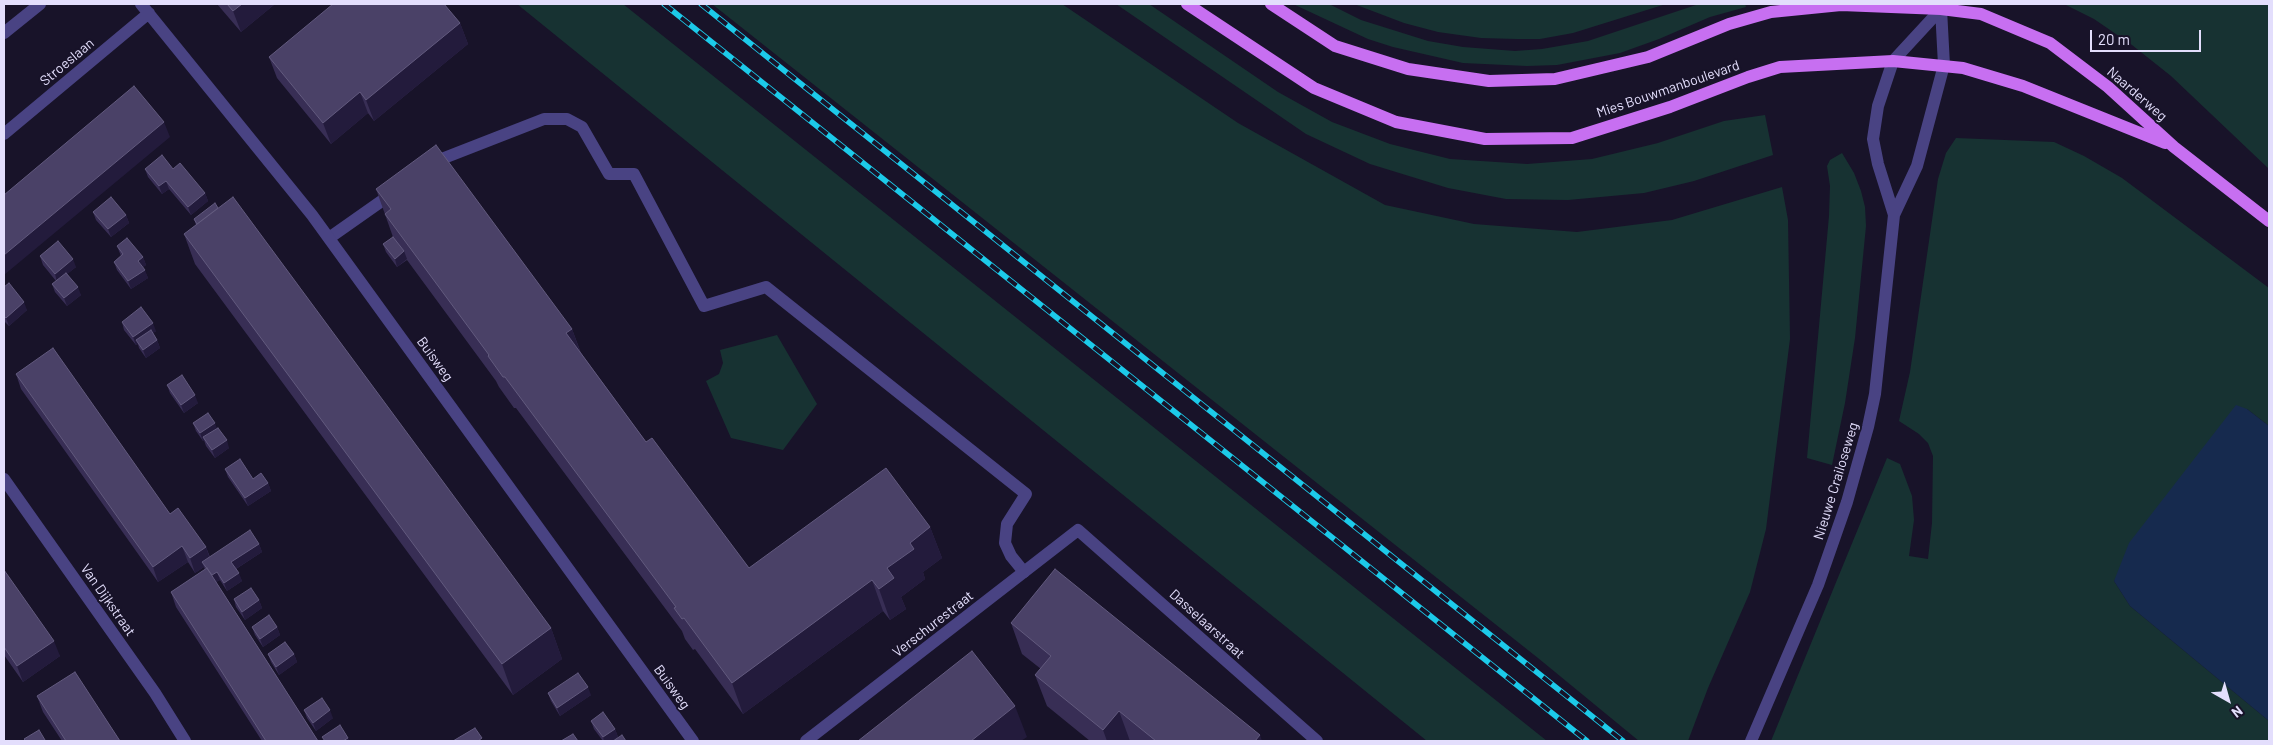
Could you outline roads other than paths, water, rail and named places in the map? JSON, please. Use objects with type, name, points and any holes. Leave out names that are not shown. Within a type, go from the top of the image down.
[{"type":"main road","name":"Mies Bouwmanboulevard","points":[[1187,4],[1314,88],[1396,122],[1485,139],[1572,138],[1670,108],[1748,77],[1780,67],[1893,61],[1944,65]]},
{"type":"main road","points":[[1271,4],[1335,46],[1408,69],[1489,81],[1555,79],[1648,57],[1729,24],[1771,12],[1841,4],[1942,7]]},
{"type":"main road","name":"Naarderweg","points":[[1942,7],[1981,14],[2050,43],[2108,87],[2174,147],[2269,221]]},
{"type":"main road","name":"Naarderweg","points":[[1944,65],[1963,68],[2023,86],[2174,147]]},
{"type":"street","points":[[4,33],[40,4]]},
{"type":"street","points":[[1893,61],[1942,7]]},
{"type":"street","name":"Nieuwe Crailoseweg","points":[[1751,741],[1818,585],[1847,502],[1868,427],[1875,394],[1894,215],[1916,166],[1944,65],[1942,7]]},
{"type":"street","name":"Stroeslaan","points":[[4,134],[145,8]]},
{"type":"street","name":"Buisweg","points":[[145,8],[329,238],[692,741]]},
{"type":"street","name":"Nieuwe Crailoseweg","points":[[1893,61],[1878,106],[1874,139],[1878,164],[1894,215]]},
{"type":"street","points":[[421,174],[444,158],[544,119],[567,119],[582,127],[608,174],[634,174],[704,306],[766,287],[1026,494],[1007,524],[1005,543],[1011,556],[1024,572]]},
{"type":"street","points":[[329,238],[406,184]]},
{"type":"street","name":"Van Dijkstraat","points":[[4,479],[156,693],[185,741]]},
{"type":"street","name":"Verschurestraat","points":[[806,741],[1078,530]]},
{"type":"street","name":"Dasselaarstraat","points":[[1078,530],[1317,741]]},
{"type":"water","points":[[2236,405],[2247,409],[2269,426],[2269,721],[2130,606],[2114,581],[2129,543]]},
{"type":"railway","points":[[664,4],[1587,741]]},
{"type":"railway","points":[[701,4],[1623,741]]}]
